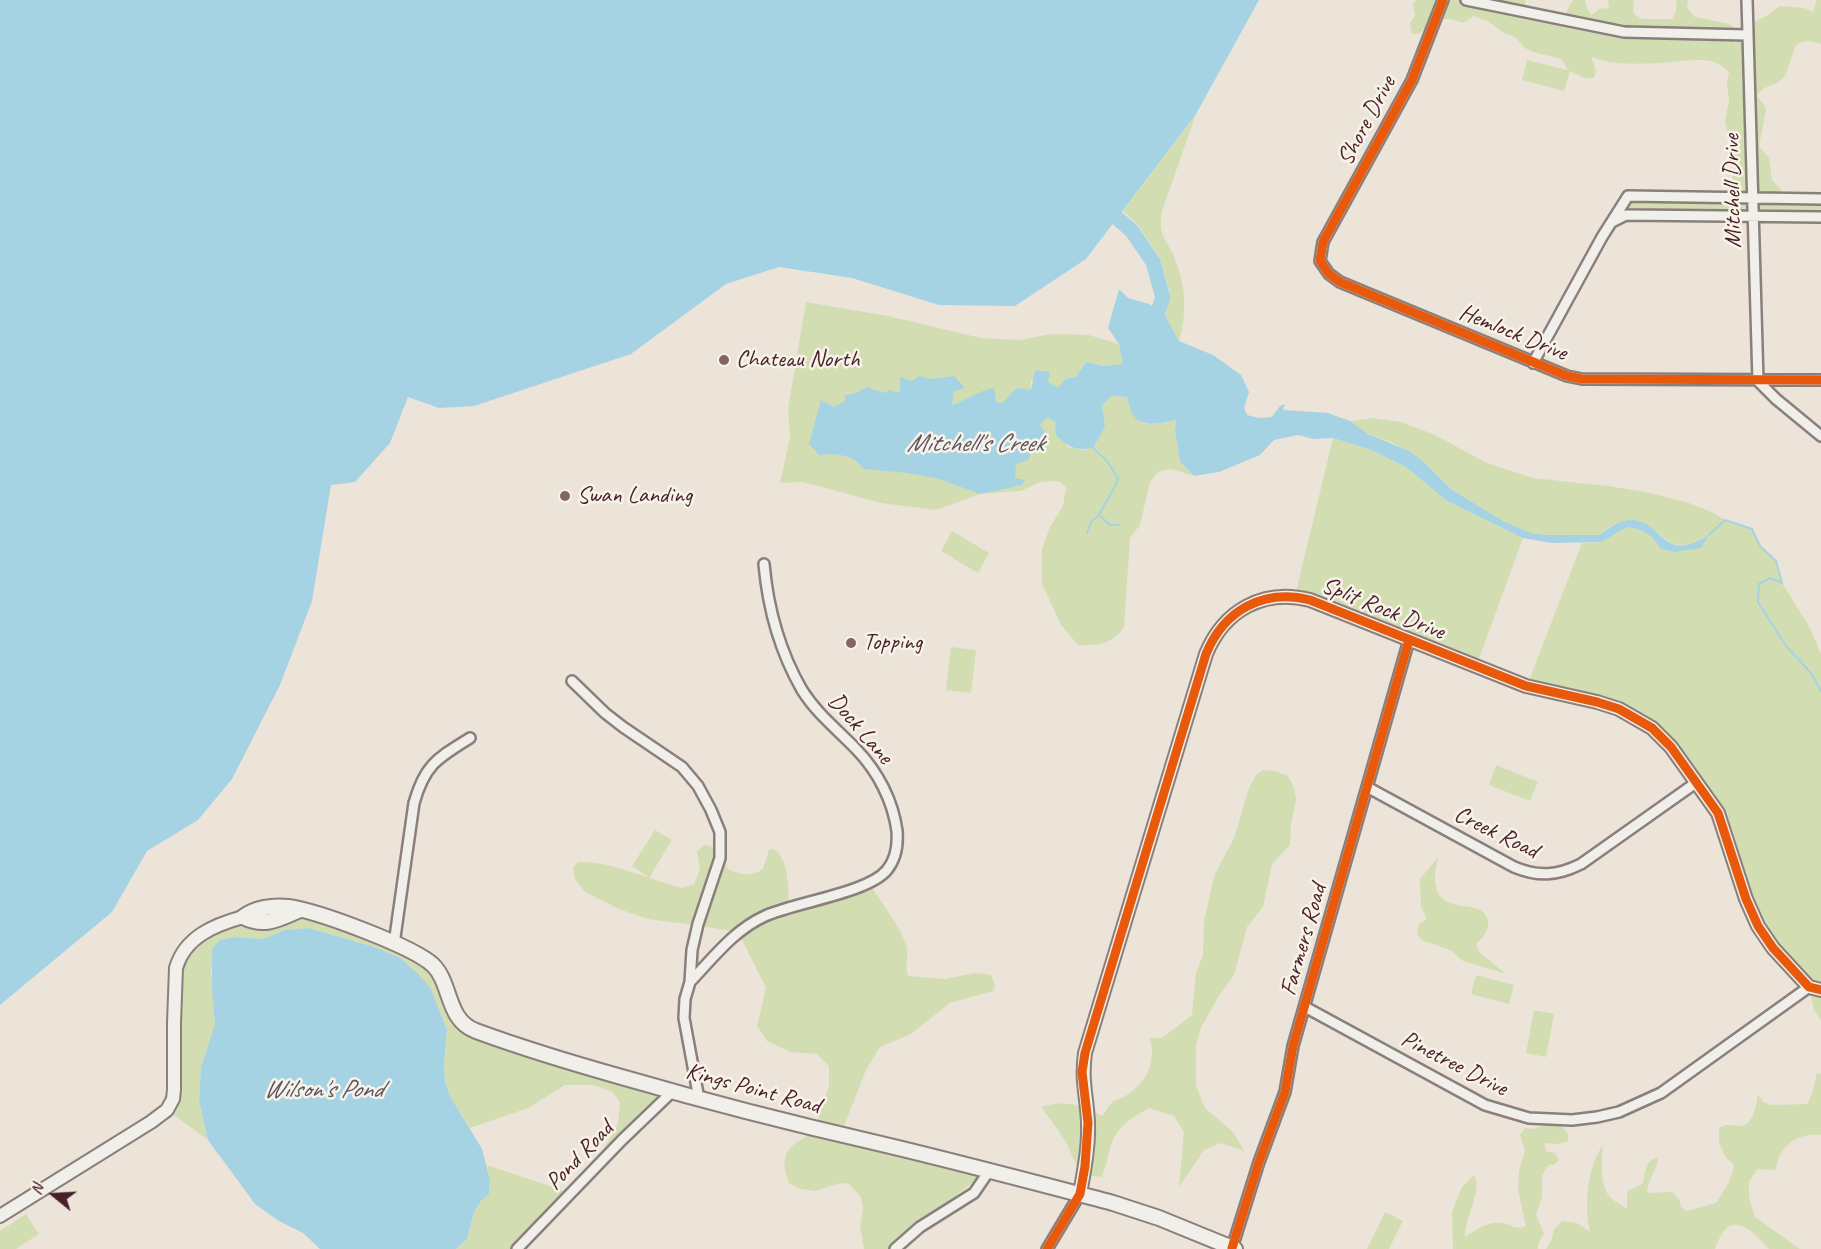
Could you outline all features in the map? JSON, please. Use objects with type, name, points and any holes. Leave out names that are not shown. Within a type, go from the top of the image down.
[{"type":"main road","name":"Kings Point Road","points":[[243,917],[251,911],[268,907],[287,907],[320,914],[394,944],[416,954],[433,966],[440,976],[456,1014],[472,1030],[567,1062],[758,1116],[989,1171],[1131,1208],[1227,1247]]},
{"type":"street","name":"Shore Drive","points":[[1320,258],[1323,242],[1412,80],[1443,0]]},
{"type":"street","points":[[1466,0],[1624,33],[1748,35]]},
{"type":"street","name":"Mitchell Drive","points":[[1747,0],[1758,381]]},
{"type":"street","points":[[1533,363],[1628,196],[1821,199]]},
{"type":"street","points":[[1612,222],[1626,215],[1821,217]]},
{"type":"street","name":"Hemlock Drive","points":[[1320,258],[1323,268],[1340,282],[1567,376],[1582,379],[1821,380]]},
{"type":"street","points":[[1758,381],[1821,436]]},
{"type":"street","name":"Dock Lane","points":[[690,982],[728,942],[749,925],[777,911],[869,884],[888,869],[896,850],[898,837],[896,820],[883,786],[858,751],[814,708],[790,664],[772,618],[764,564]]},
{"type":"street","name":"Split Rock Drive","points":[[1080,1194],[1088,1150],[1088,1123],[1082,1080],[1085,1053],[1191,702],[1212,640],[1228,619],[1248,605],[1269,598],[1293,596],[1310,600],[1526,686],[1597,702],[1631,715],[1652,728],[1671,747],[1718,813],[1746,899],[1758,926],[1773,948],[1815,988]]},
{"type":"street","name":"Farmers Road","points":[[1227,1247],[1285,1092],[1293,1046],[1409,640]]},
{"type":"street","points":[[572,681],[622,727],[682,767],[698,786],[714,817],[721,842],[720,858],[698,924],[690,982],[685,999],[684,1018],[699,1100]]},
{"type":"street","points":[[394,944],[414,802],[420,784],[433,763],[470,738]]},
{"type":"street","name":"Creek Road","points":[[1367,787],[1514,867],[1527,873],[1548,875],[1568,871],[1581,864],[1697,782]]},
{"type":"street","name":"Kings Point Road","points":[[0,1216],[167,1110],[173,1099],[174,1090],[176,968],[179,959],[186,948],[200,935],[243,917]]},
{"type":"street","name":"Pinetree Drive","points":[[1305,1007],[1485,1105],[1529,1118],[1572,1120],[1619,1112],[1661,1093],[1815,988]]},
{"type":"street","name":"Pond Road","points":[[517,1249],[622,1140],[672,1092]]},
{"type":"street","points":[[895,1249],[920,1227],[974,1193],[989,1171]]},
{"type":"street","points":[[1047,1249],[1080,1194]]},
{"type":"green space","points":[[1416,0],[1525,0],[1525,6],[1520,6],[1524,11],[1562,22],[1574,0],[1585,0],[1591,15],[1601,8],[1609,9],[1608,0],[1634,0],[1634,14],[1642,19],[1672,19],[1676,11],[1677,0],[1688,0],[1687,8],[1695,17],[1730,24],[1733,27],[1735,44],[1756,21],[1780,6],[1804,8],[1813,12],[1817,0],[1821,0],[1821,44],[1807,41],[1798,44],[1783,78],[1763,89],[1757,96],[1766,110],[1759,146],[1769,158],[1772,180],[1781,189],[1779,196],[1750,195],[1733,187],[1732,174],[1735,165],[1734,157],[1729,149],[1725,121],[1729,101],[1727,82],[1729,72],[1718,64],[1698,60],[1631,64],[1591,57],[1596,70],[1594,78],[1585,78],[1570,71],[1564,91],[1522,80],[1527,60],[1568,70],[1561,59],[1533,52],[1525,48],[1515,37],[1474,16],[1462,23],[1449,19],[1436,21],[1420,33],[1412,34],[1410,23],[1415,16],[1413,4]]},
{"type":"green space","points":[[1196,114],[1161,214],[1163,236],[1176,262],[1183,291],[1184,311],[1179,341],[1165,315],[1170,292],[1159,256],[1138,225],[1123,211]]},
{"type":"green space","points":[[1628,196],[1821,199],[1821,217],[1626,215],[1612,222]]},
{"type":"green space","points":[[806,302],[888,316],[981,338],[1020,340],[1051,334],[1089,335],[1119,344],[1124,364],[1103,366],[1086,362],[1076,377],[1065,379],[1058,389],[1047,382],[1031,380],[1031,391],[1018,389],[1055,422],[1068,447],[1083,450],[1095,446],[1104,427],[1102,406],[1111,396],[1127,397],[1134,415],[1144,423],[1158,424],[1176,420],[1175,431],[1180,460],[1194,476],[1171,469],[1159,471],[1150,482],[1140,525],[1130,538],[1124,627],[1120,633],[1104,643],[1078,645],[1061,625],[1042,584],[1042,549],[1050,527],[1063,506],[1066,487],[1061,482],[1040,482],[1021,491],[980,494],[936,510],[881,503],[803,482],[780,483],[790,438],[788,409]]},
{"type":"green space","points":[[1373,418],[1401,422],[1433,434],[1487,463],[1533,478],[1646,492],[1689,503],[1725,520],[1752,529],[1760,546],[1776,561],[1782,583],[1809,626],[1821,654],[1821,1020],[1814,1010],[1810,990],[1758,926],[1718,813],[1683,763],[1631,715],[1528,683],[1582,543],[1602,542],[1627,527],[1638,529],[1651,536],[1660,548],[1701,548],[1707,536],[1689,544],[1675,544],[1648,525],[1611,526],[1600,535],[1531,533],[1503,521],[1451,489],[1424,462],[1393,443],[1368,434],[1350,421]]},
{"type":"green space","points":[[1333,438],[1371,450],[1406,467],[1447,501],[1523,538],[1477,664],[1295,596]]},
{"type":"green space","points":[[952,531],[989,553],[978,573],[941,551]]},
{"type":"green space","points":[[951,647],[976,650],[971,693],[946,690]]},
{"type":"green space","points":[[1496,765],[1538,782],[1530,801],[1489,785]]},
{"type":"green space","points":[[1264,770],[1288,776],[1294,788],[1296,800],[1290,845],[1272,864],[1263,907],[1247,927],[1234,975],[1201,1028],[1196,1044],[1196,1086],[1205,1108],[1234,1133],[1244,1151],[1221,1143],[1204,1150],[1179,1187],[1184,1132],[1174,1116],[1149,1108],[1128,1121],[1116,1134],[1101,1177],[1085,1173],[1076,1164],[1064,1139],[1041,1107],[1072,1104],[1102,1116],[1112,1102],[1134,1090],[1145,1077],[1151,1063],[1150,1038],[1162,1038],[1192,1015],[1196,973],[1203,955],[1204,921],[1214,876],[1234,838],[1249,788],[1257,774]]},
{"type":"green space","points":[[655,830],[672,840],[649,878],[682,888],[694,884],[700,869],[697,851],[705,845],[718,850],[728,869],[746,874],[763,869],[769,850],[773,849],[785,866],[789,903],[866,880],[902,935],[907,948],[908,976],[945,979],[975,973],[991,975],[995,985],[993,991],[950,1003],[911,1034],[880,1047],[866,1070],[841,1134],[815,1128],[829,1086],[829,1066],[817,1054],[790,1052],[767,1041],[757,1026],[766,988],[738,932],[648,919],[619,909],[585,892],[575,879],[573,867],[578,862],[605,864],[648,877],[632,866]]},
{"type":"green space","points":[[1439,856],[1435,881],[1439,894],[1452,904],[1476,908],[1485,914],[1488,927],[1476,944],[1480,953],[1506,974],[1463,961],[1452,951],[1422,940],[1417,934],[1419,924],[1427,919],[1421,906],[1420,879]]},
{"type":"green space","points":[[287,907],[433,966],[465,1025],[672,1092],[591,1172],[618,1124],[620,1103],[613,1092],[593,1085],[565,1085],[528,1108],[470,1128],[450,1096],[445,1080],[447,1030],[429,987],[419,975],[351,941],[308,928],[284,930],[264,939],[235,937],[220,940],[211,969],[215,1024],[201,1067],[199,1101],[208,1140],[167,1110],[176,968],[192,940]]},
{"type":"green space","points":[[1476,975],[1514,985],[1509,1004],[1471,994]]},
{"type":"green space","points":[[1534,1010],[1554,1014],[1546,1057],[1526,1053]]},
{"type":"green space","points":[[1817,1073],[1821,1074],[1821,1135],[1805,1136],[1791,1142],[1781,1154],[1776,1170],[1758,1169],[1749,1181],[1749,1198],[1755,1217],[1800,1249],[1769,1249],[1746,1228],[1733,1225],[1726,1228],[1720,1236],[1715,1249],[1546,1249],[1552,1239],[1554,1229],[1562,1221],[1577,1223],[1590,1232],[1587,1211],[1588,1187],[1593,1164],[1603,1145],[1603,1181],[1607,1193],[1627,1209],[1628,1191],[1643,1183],[1648,1164],[1658,1157],[1647,1193],[1672,1192],[1686,1211],[1716,1203],[1729,1182],[1734,1167],[1726,1158],[1719,1142],[1719,1128],[1748,1123],[1758,1094],[1763,1102],[1771,1105],[1807,1104]]},
{"type":"green space","points":[[1552,1124],[1561,1125],[1569,1135],[1567,1142],[1545,1143],[1546,1151],[1555,1153],[1559,1160],[1554,1165],[1549,1164],[1542,1175],[1542,1197],[1536,1215],[1544,1233],[1538,1249],[1453,1249],[1452,1212],[1462,1187],[1474,1175],[1475,1196],[1465,1237],[1484,1226],[1495,1223],[1514,1227],[1526,1226],[1518,1190],[1519,1171],[1525,1150],[1520,1135],[1525,1128],[1532,1129]]},
{"type":"green space","points":[[815,1133],[981,1176],[889,1249],[864,1249],[860,1226],[863,1210],[861,1197],[849,1184],[840,1183],[815,1191],[801,1189],[789,1183],[784,1164],[788,1151],[799,1141]]},
{"type":"green space","points":[[487,1165],[571,1193],[517,1249],[456,1249],[467,1239],[474,1212],[489,1194],[490,1180]]},
{"type":"green space","points":[[1385,1212],[1403,1221],[1389,1249],[1367,1249]]},
{"type":"green space","points":[[26,1214],[39,1234],[16,1249],[0,1249],[0,1231]]},
{"type":"water","points":[[0,0],[1259,0],[1196,114],[1086,259],[1015,306],[939,305],[852,278],[779,267],[726,284],[631,354],[474,406],[439,408],[408,397],[390,443],[355,482],[331,485],[312,601],[280,685],[232,779],[198,820],[147,851],[112,912],[0,1005]]},
{"type":"water","name":"Mitchell's Creek","points":[[1119,289],[1128,298],[1149,304],[1165,315],[1179,341],[1213,355],[1241,375],[1249,392],[1244,408],[1247,415],[1259,418],[1272,417],[1280,406],[1285,404],[1283,410],[1328,413],[1350,421],[1368,434],[1409,451],[1424,462],[1451,489],[1503,521],[1531,533],[1600,535],[1618,523],[1631,520],[1644,523],[1666,541],[1679,545],[1694,542],[1709,535],[1701,548],[1674,552],[1660,548],[1651,536],[1638,529],[1627,527],[1602,542],[1552,543],[1523,538],[1447,501],[1406,467],[1371,450],[1333,438],[1313,439],[1298,435],[1274,440],[1260,455],[1219,472],[1194,476],[1180,461],[1175,431],[1176,420],[1151,424],[1139,421],[1131,411],[1127,397],[1111,396],[1102,406],[1105,427],[1094,447],[1078,449],[1069,446],[1056,435],[1055,422],[1047,417],[1040,425],[1045,433],[1036,443],[1028,460],[1016,464],[1015,478],[1025,480],[1022,485],[980,494],[939,479],[864,469],[849,457],[832,454],[819,455],[809,444],[821,400],[834,407],[845,401],[845,395],[854,394],[867,387],[884,393],[889,390],[900,393],[900,377],[912,381],[919,376],[931,379],[954,376],[965,388],[954,391],[952,405],[994,388],[996,402],[1003,403],[1016,388],[1031,390],[1035,370],[1050,372],[1048,382],[1058,388],[1065,379],[1076,377],[1086,362],[1103,366],[1123,364],[1119,344],[1108,328]]},
{"type":"water","name":"Wilson's Pond","points":[[308,928],[374,947],[400,958],[430,987],[447,1030],[445,1081],[450,1096],[482,1149],[490,1180],[489,1194],[474,1212],[467,1239],[456,1249],[320,1249],[303,1233],[279,1221],[255,1204],[208,1140],[199,1101],[201,1067],[215,1024],[212,949],[220,940],[235,937],[264,939],[284,930]]},
{"type":"waterway","name":"Mitchell's Creek","points":[[1117,218],[1132,231],[1153,262],[1163,298],[1151,329]]},
{"type":"waterway","points":[[1092,447],[1107,461],[1118,478],[1099,515],[1110,525],[1119,525]]},
{"type":"waterway","points":[[1087,533],[1091,522],[1099,515]]},
{"type":"waterway","name":"Mitchell's Creek","points":[[1709,535],[1725,520],[1752,529],[1760,546],[1776,561],[1782,583],[1770,578],[1759,584],[1758,602],[1786,646],[1811,673],[1821,691]]},
{"type":"cycle path","points":[[1443,0],[1412,80],[1323,242],[1320,261],[1329,274],[1340,282],[1567,376],[1582,379],[1821,380]]},
{"type":"cycle path","points":[[1047,1249],[1080,1194],[1085,1166],[1088,1123],[1082,1072],[1085,1053],[1206,654],[1223,625],[1235,614],[1262,600],[1277,597],[1310,600],[1526,686],[1619,709],[1652,728],[1671,747],[1718,813],[1746,899],[1758,926],[1773,948],[1809,987],[1821,990]]},
{"type":"cycle path","points":[[1232,1248],[1259,1162],[1285,1092],[1293,1046],[1409,640]]},
{"type":"place","name":"Chateau North","points":[[724,360]]},
{"type":"place","name":"Swan Landing","points":[[565,496]]},
{"type":"place","name":"Topping","points":[[851,643]]}]
